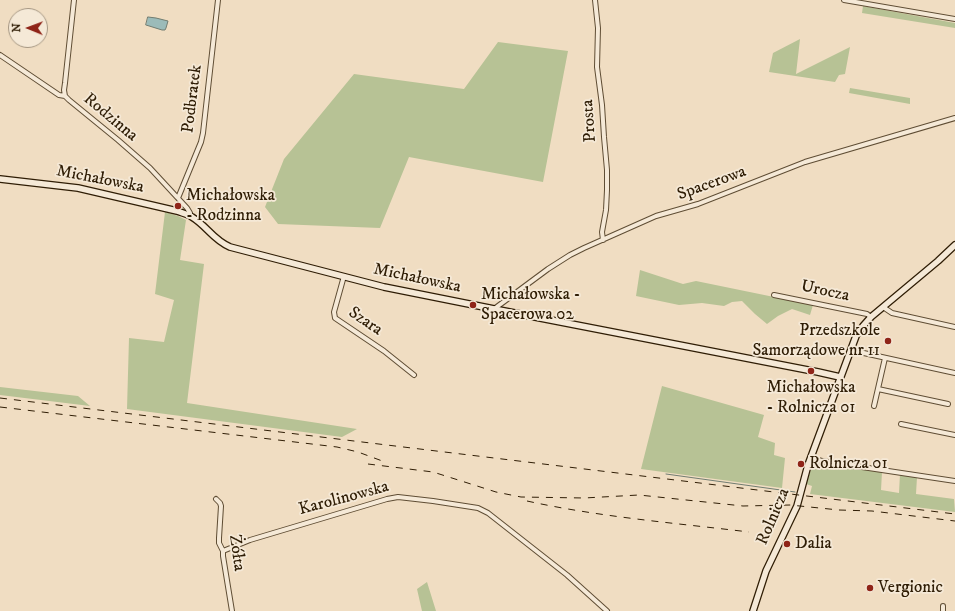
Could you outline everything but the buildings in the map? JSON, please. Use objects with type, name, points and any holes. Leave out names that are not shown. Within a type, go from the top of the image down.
[{"type":"street","points":[[65,96],[64,83],[74,0]]},
{"type":"street","name":"Podbratek","points":[[178,198],[201,142],[203,133],[218,0]]},
{"type":"street","name":"Prosta","points":[[595,0],[598,28],[597,67],[602,105],[607,190],[606,210],[602,232],[603,240]]},
{"type":"street","points":[[844,0],[955,20]]},
{"type":"street","name":"Rodzinna","points":[[0,55],[60,95],[65,96],[118,140],[150,168],[187,208],[190,216]]},
{"type":"street","name":"Spacerowa","points":[[494,309],[548,269],[580,250],[656,216],[698,204],[805,162],[955,118]]},
{"type":"street","name":"Michałowska","points":[[0,179],[78,188],[160,207],[190,216],[216,239],[230,247],[384,287],[840,377]]},
{"type":"street","name":"Rolnicza","points":[[753,611],[767,568],[794,515],[810,458],[853,342],[859,331],[871,317],[938,261],[955,244]]},
{"type":"street","name":"Szara","points":[[344,276],[334,314],[335,318],[384,351],[414,375]]},
{"type":"street","name":"Urocza","points":[[774,295],[867,314],[871,317]]},
{"type":"street","points":[[884,307],[892,313],[955,327]]},
{"type":"street","points":[[850,350],[955,373]]},
{"type":"street","points":[[874,406],[884,358]]},
{"type":"street","points":[[878,389],[948,404]]},
{"type":"street","points":[[901,424],[955,435]]},
{"type":"street","points":[[810,458],[955,481]]},
{"type":"street","name":"Karolinowska","points":[[223,551],[255,538],[398,497],[478,508],[488,513],[567,575],[607,611]]},
{"type":"street","name":"Żółta","points":[[216,499],[221,506],[219,542],[223,551],[232,611]]},
{"type":"street","points":[[942,611],[943,606]]},
{"type":"green space","points":[[863,6],[955,23],[955,28],[862,13]]},
{"type":"green space","points":[[800,39],[796,74],[850,47],[845,74],[839,75],[835,82],[769,72],[773,53]]},
{"type":"green space","points":[[498,42],[568,51],[543,182],[409,157],[380,228],[278,224],[265,207],[284,159],[354,74],[464,89]]},
{"type":"green space","points":[[850,88],[910,98],[910,104],[849,93]]},
{"type":"green space","points":[[165,212],[186,220],[180,260],[204,264],[187,403],[357,429],[342,437],[127,409],[129,338],[164,342],[174,300],[155,294]]},
{"type":"green space","points":[[640,270],[683,284],[696,281],[813,305],[810,315],[792,309],[778,316],[767,324],[742,301],[732,302],[724,306],[702,303],[679,305],[636,296]]},
{"type":"green space","points":[[662,386],[764,415],[758,437],[775,443],[774,455],[785,458],[782,488],[641,469]]},
{"type":"green space","points":[[0,387],[78,396],[90,406],[0,395]]},
{"type":"green space","points":[[813,463],[825,463],[882,472],[881,490],[899,493],[900,474],[917,477],[916,494],[954,499],[955,512],[810,494],[812,486],[806,484]]},
{"type":"green space","points":[[427,582],[436,611],[422,611],[417,589]]},
{"type":"water","points":[[148,17],[168,21],[165,30],[146,25]]},
{"type":"waterway","points":[[666,474],[795,492]]},
{"type":"railway","points":[[0,398],[955,514]]},
{"type":"railway","points":[[0,407],[337,447],[358,452],[385,462]]},
{"type":"railway","points":[[368,464],[433,472],[496,492],[521,497],[584,498],[639,495],[743,506],[790,505],[839,510],[872,511],[955,521]]},
{"type":"railway","points":[[527,501],[554,507],[610,515],[749,532]]},
{"type":"place","name":"Michałowska - Rodzinna","points":[[178,206]]},
{"type":"place","name":"Michałowska - Spacerowa 02","points":[[473,305]]},
{"type":"place","name":"Przedszkole Samorządowe nr 11","points":[[888,341]]},
{"type":"place","name":"Michałowska - Rolnicza 01","points":[[811,371]]},
{"type":"place","name":"Rolnicza 01","points":[[801,464]]},
{"type":"place","name":"Dalia","points":[[787,544]]},
{"type":"place","name":"Vergionic","points":[[870,588]]}]
